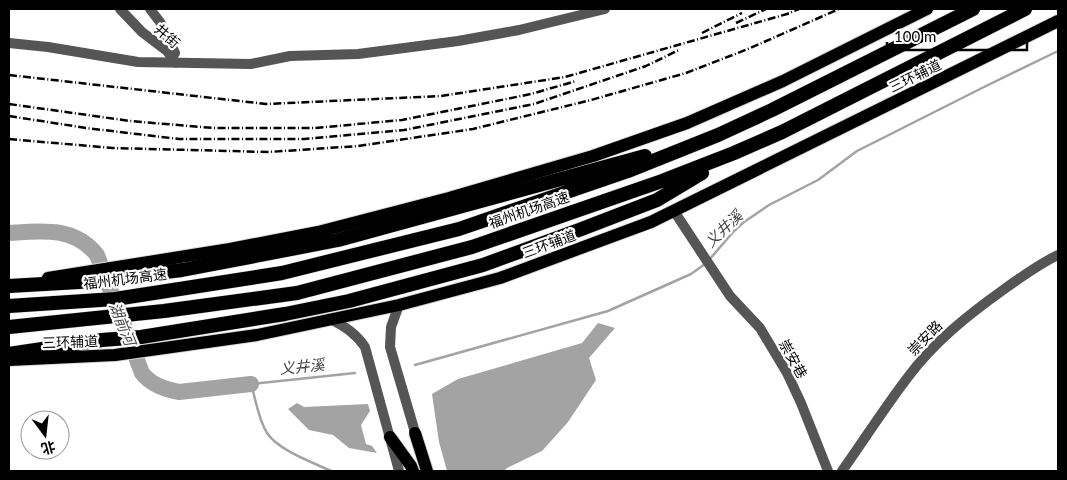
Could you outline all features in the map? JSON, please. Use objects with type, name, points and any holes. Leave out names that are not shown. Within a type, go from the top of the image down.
[{"type":"highway","name":"福州机场高速","points":[[9,306],[116,299],[291,271],[458,230],[628,171],[718,135],[973,9]]},
{"type":"highway","name":"福州机场高速","points":[[9,327],[164,311],[298,292],[472,247],[662,181],[734,153],[782,132],[1025,9]]},
{"type":"highway","points":[[9,285],[118,272],[182,270],[338,240],[570,178],[718,135]]},
{"type":"highway","points":[[9,354],[285,314],[349,301],[483,265],[657,200],[734,153]]},
{"type":"main road","points":[[118,272],[318,232],[431,203],[649,138],[783,81],[927,9]]},
{"type":"main road","name":"三环辅道","points":[[9,360],[115,355],[258,335],[400,305],[478,285],[519,272],[651,222],[1058,22]]},
{"type":"main road","points":[[415,434],[426,471]]},
{"type":"main road","points":[[390,437],[413,471]]},
{"type":"street","name":"井街","points":[[120,9],[142,32],[167,50],[178,63]]},
{"type":"street","name":"井街","points":[[150,9],[160,22],[178,63]]},
{"type":"street","points":[[9,43],[48,47],[118,60],[251,64],[300,55],[358,54],[392,51],[501,34],[605,9]]},
{"type":"street","name":"崇安巷","points":[[674,211],[733,300],[749,314],[760,328],[787,374],[801,403],[828,471]]},
{"type":"street","name":"崇安路","points":[[842,471],[909,376],[940,341],[984,303],[1036,267],[1058,255]]},
{"type":"street","points":[[400,305],[389,335],[390,347],[415,434]]},
{"type":"street","points":[[332,320],[343,325],[356,335],[365,347],[399,471]]},
{"type":"shaded area","points":[[598,323],[615,328],[589,358],[596,380],[568,422],[542,451],[504,471],[447,471],[439,442],[432,394],[458,379],[582,343]]},
{"type":"shaded area","points":[[297,403],[304,407],[368,404],[370,411],[361,425],[366,444],[372,446],[377,453],[349,448],[333,435],[309,430],[288,409]]},
{"type":"waterway","name":"义井溪","points":[[709,260],[744,222],[769,205],[818,180],[857,151],[1058,51]]},
{"type":"waterway","name":"湖前河","points":[[9,233],[56,232],[78,239],[97,255],[142,373],[154,383],[179,392],[251,384]]},
{"type":"waterway","name":"义井溪","points":[[415,365],[608,311],[691,274],[705,264]]},
{"type":"waterway","points":[[331,471],[296,455],[272,439],[261,422],[251,384],[355,373]]},
{"type":"railway","points":[[736,23],[766,9]]},
{"type":"railway","points":[[9,75],[266,104],[441,96],[565,77],[799,9]]},
{"type":"railway","points":[[9,139],[112,148],[269,152],[358,146],[473,129],[591,100],[686,73],[748,49],[839,9]]},
{"type":"railway","points":[[702,33],[742,13]]},
{"type":"railway","points":[[9,116],[86,128],[179,139],[304,139],[404,130],[534,104],[646,66],[679,50]]},
{"type":"railway","points":[[9,104],[130,121],[214,128],[315,128],[402,120],[531,94],[576,81]]}]
